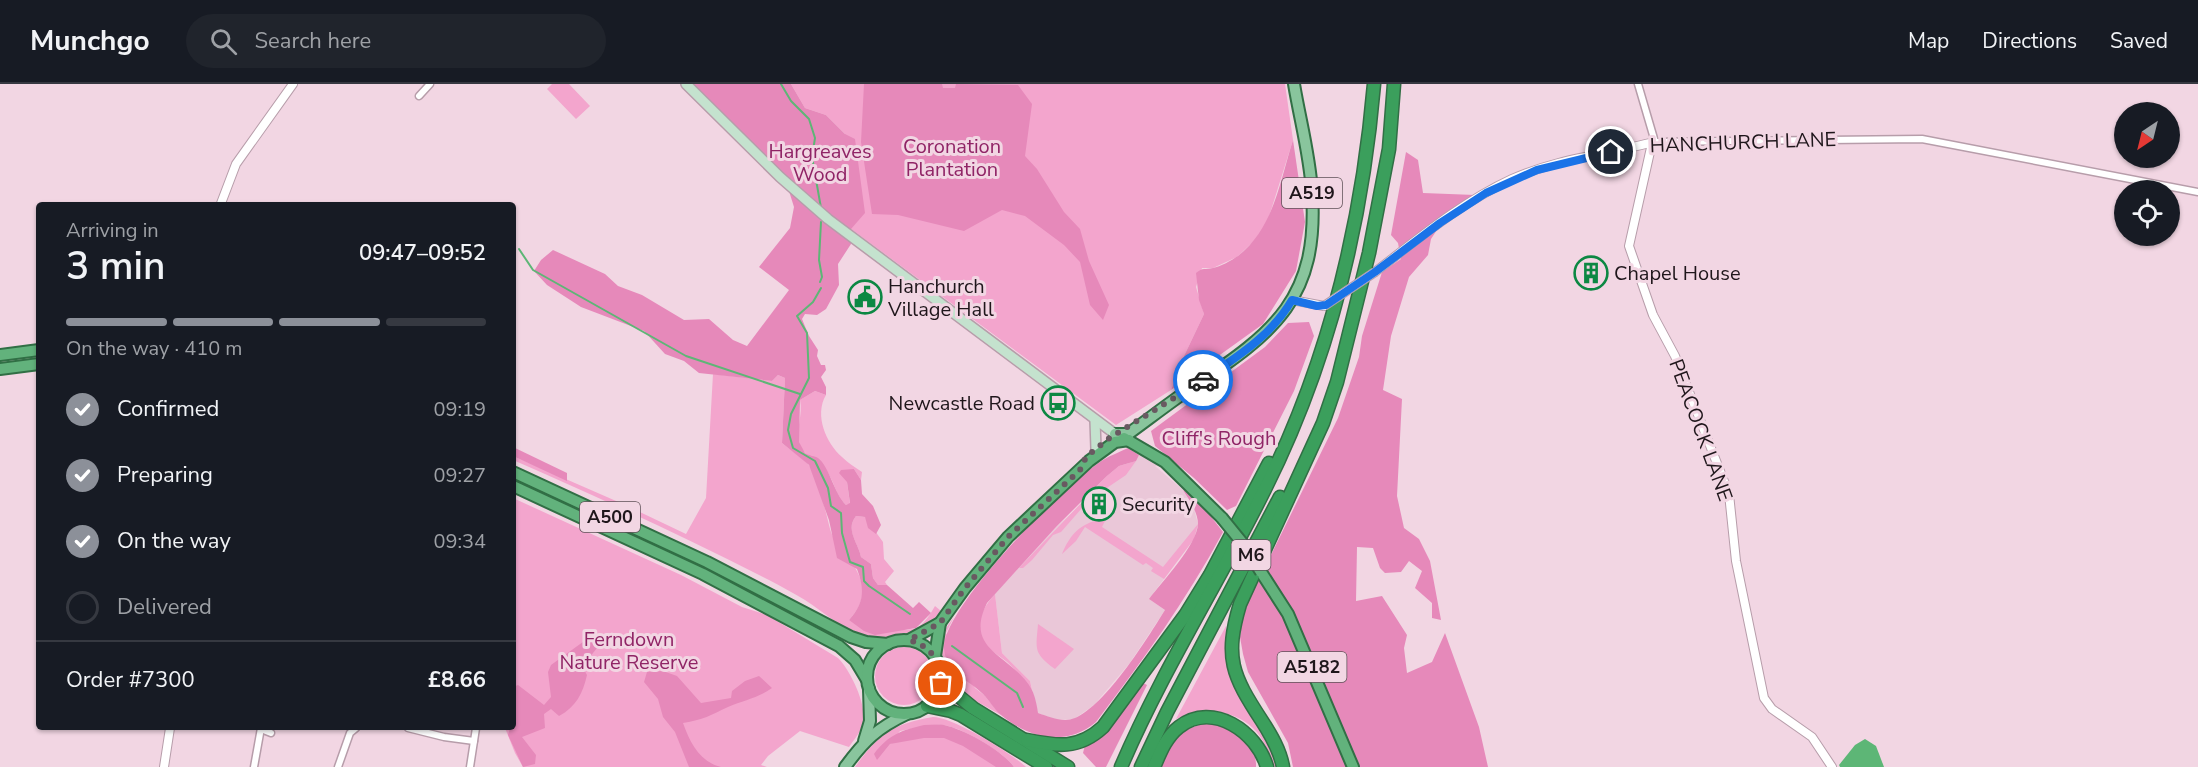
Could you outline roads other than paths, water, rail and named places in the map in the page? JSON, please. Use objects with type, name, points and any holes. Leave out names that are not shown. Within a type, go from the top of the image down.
[{"type":"highway","name":"M6","points":[[1121,767],[1171,665],[1266,488],[1307,395],[1325,344],[1341,282],[1368,145],[1374,84]]},
{"type":"highway","name":"M6","points":[[1283,767],[1277,748],[1239,683],[1232,658],[1231,634],[1240,604],[1323,423],[1337,382],[1369,253],[1389,149],[1394,84]]},
{"type":"highway","name":"M6","points":[[1141,767],[1307,443],[1329,390],[1347,335]]},
{"type":"highway","points":[[0,355],[36,350]]},
{"type":"highway","points":[[0,369],[36,364]]},
{"type":"highway","name":"M6","points":[[1027,740],[1058,746],[1070,745],[1103,727],[1186,614],[1307,395]]},
{"type":"highway","name":"A5182","points":[[1115,434],[1165,462],[1222,518],[1244,545],[1297,633],[1353,767]]},
{"type":"highway","name":"A519","points":[[1080,470],[1086,457],[1115,434]]},
{"type":"highway","name":"A519","points":[[909,640],[940,623],[965,588],[1008,537],[1080,470],[1094,464],[1129,440]]},
{"type":"highway","name":"A500","points":[[516,473],[707,562],[851,637],[866,642],[888,644]]},
{"type":"highway","name":"A500","points":[[516,487],[702,574],[839,646],[855,660],[868,685]]},
{"type":"highway","name":"A519","points":[[935,656],[940,623]]},
{"type":"highway","points":[[909,640],[924,646],[935,656],[941,676],[939,690],[927,706],[907,714],[887,710],[876,701],[868,685],[872,659],[888,644],[909,640]]},
{"type":"highway","name":"M6","points":[[941,676],[964,701],[1068,767]]},
{"type":"highway","points":[[927,706],[961,715],[1046,767]]},
{"type":"highway","points":[[1154,767],[1172,734],[1180,726],[1206,717],[1227,721],[1250,736],[1264,756],[1267,767]]},
{"type":"highway","points":[[1028,754],[1037,767]]},
{"type":"main road","points":[[686,84],[780,177],[828,219],[1115,434]]},
{"type":"main road","name":"A519","points":[[1115,434],[1128,434],[1259,340],[1284,314],[1292,300],[1307,263],[1312,195],[1294,84]]},
{"type":"main road","name":"A519","points":[[1129,440],[1159,419],[1167,404]]},
{"type":"main road","points":[[1095,420],[1096,449]]},
{"type":"main road","points":[[864,741],[870,721],[868,685]]},
{"type":"main road","points":[[845,767],[864,741],[885,725],[907,714]]},
{"type":"street","points":[[222,202],[236,164],[293,84]]},
{"type":"street","points":[[419,96],[430,84]]},
{"type":"street","points":[[1638,84],[1654,142]]},
{"type":"street","name":"HANCHURCH LANE","points":[[1292,300],[1324,306],[1375,272],[1440,223],[1512,179],[1537,170],[1654,142],[1922,139],[2198,192]]},
{"type":"street","name":"PEACOCK LANE","points":[[1654,142],[1629,246],[1653,315],[1675,356],[1729,494],[1736,561],[1764,698],[1772,709],[1812,737],[1832,767]]},
{"type":"street","points":[[164,767],[170,730]]},
{"type":"street","points":[[254,767],[261,730]]},
{"type":"street","points":[[266,730],[271,732]]},
{"type":"street","points":[[338,767],[350,733],[354,730]]},
{"type":"street","points":[[416,730],[474,741]]},
{"type":"street","points":[[470,767],[476,730]]},
{"type":"waterway","points":[[781,84],[791,101],[809,119],[815,138],[812,157],[821,208]]},
{"type":"waterway","points":[[820,282],[822,277],[819,260],[821,222]]},
{"type":"waterway","points":[[519,249],[533,270],[686,356],[800,394]]},
{"type":"waterway","points":[[821,288],[813,302],[797,316],[807,333],[809,378],[791,414],[788,430],[793,448],[815,461],[828,488],[831,506],[841,513],[842,533],[850,562],[863,567],[864,581],[869,586],[910,614]]},
{"type":"waterway","points":[[952,646],[1017,693],[1023,707]]},
{"type":"place","name":"Chapel House","points":[[1591,273]]},
{"type":"place","name":"Hanchurch Village Hall","points":[[865,297]]},
{"type":"place","name":"Newcastle Road","points":[[1058,403]]},
{"type":"place","name":"Security","points":[[1099,504]]},
{"type":"park label","name":"Coronation Plantation","points":[[952,158]]},
{"type":"park label","name":"Hargreaves Wood","points":[[820,162]]},
{"type":"park label","name":"Cliff's Rough","points":[[1219,438]]},
{"type":"park label","name":"Ferndown Nature Reserve","points":[[629,650]]}]
